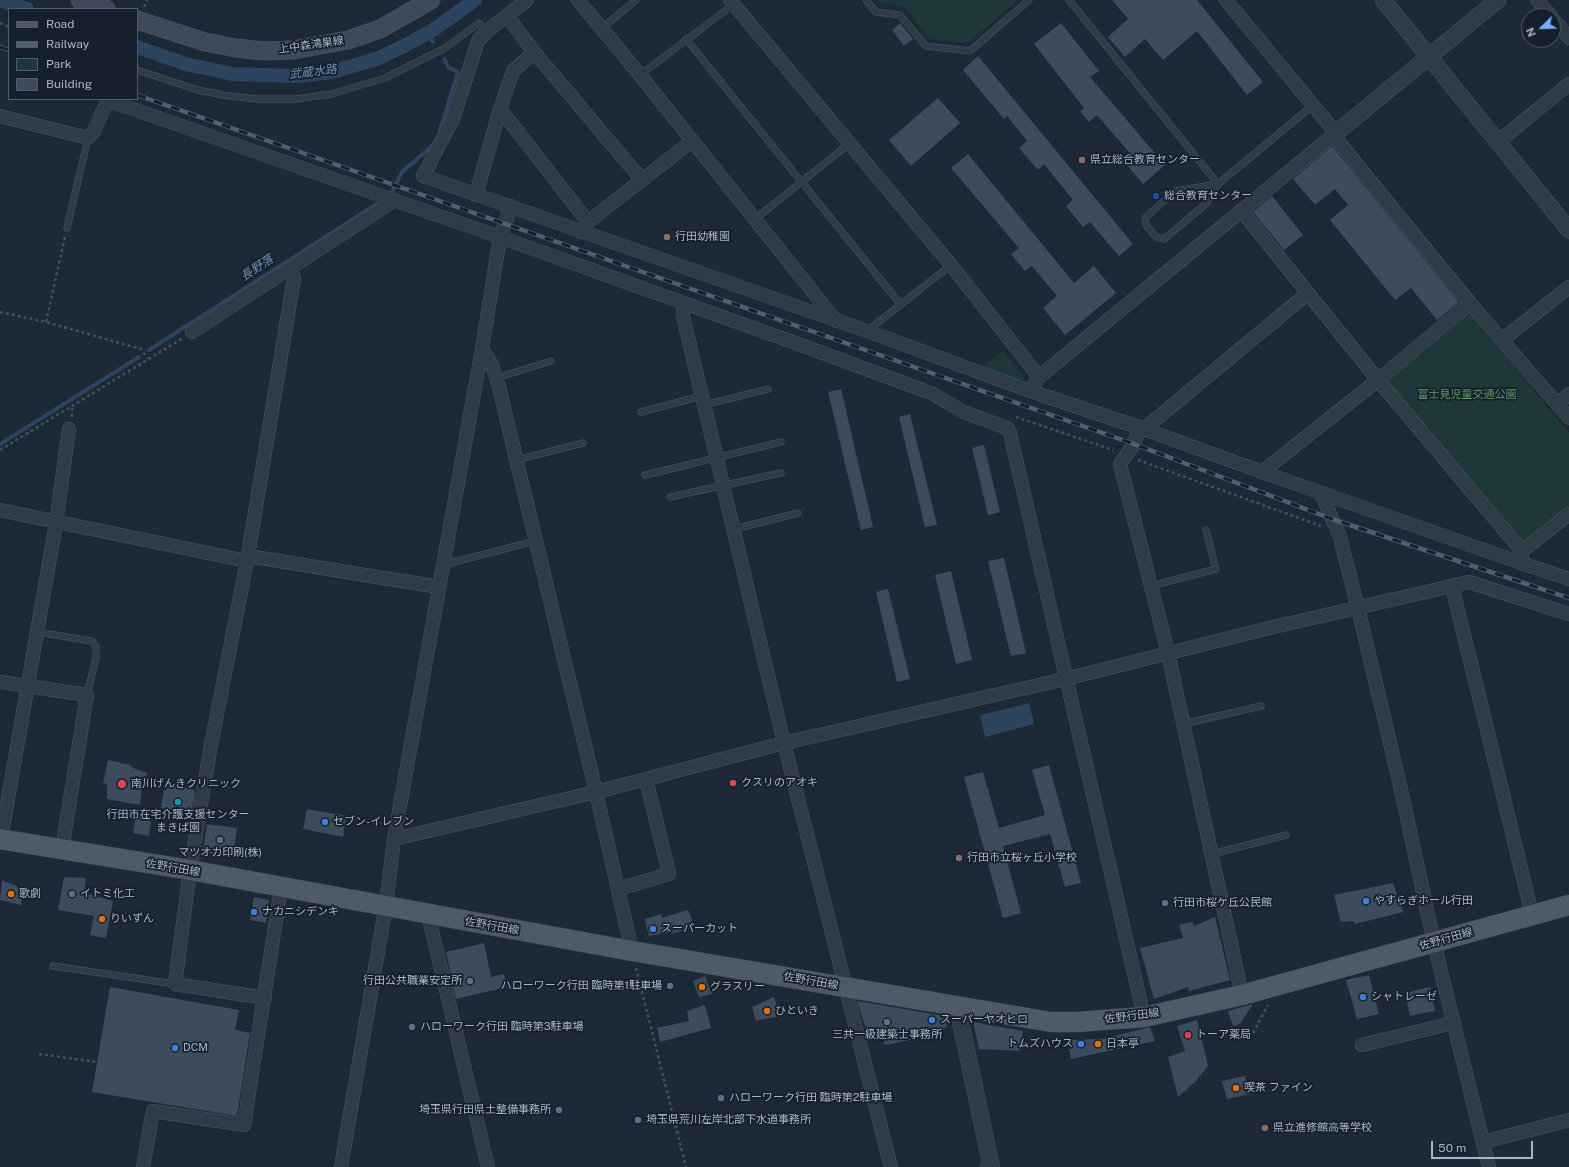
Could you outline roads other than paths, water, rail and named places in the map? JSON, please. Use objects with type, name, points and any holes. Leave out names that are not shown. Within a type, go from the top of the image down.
[{"type":"main road","points":[[80,0],[103,8]]},
{"type":"main road","name":"上中森鴻巣線","points":[[138,23],[205,42],[236,48],[264,51],[294,50],[348,40],[380,29],[432,0]]},
{"type":"main road","name":"佐野行田線","points":[[1,839],[190,870],[281,888],[632,951],[1050,1022],[1077,1022],[1144,1017],[1242,995],[1569,905]]},
{"type":"street","points":[[527,0],[486,32],[478,41],[453,119],[423,176],[476,195],[585,227],[836,321],[1030,391],[1142,428],[1321,494],[1522,557],[1569,579]]},
{"type":"street","points":[[578,0],[640,75],[836,321]]},
{"type":"street","points":[[1226,0],[1312,106],[1336,133],[1334,136],[1470,303],[1569,418]]},
{"type":"street","points":[[1383,0],[1569,230]]},
{"type":"street","points":[[1030,391],[1039,377],[1498,0]]},
{"type":"street","points":[[1537,0],[1544,8]]},
{"type":"street","points":[[732,2],[951,265],[1039,377]]},
{"type":"street","points":[[507,16],[534,52],[642,180]]},
{"type":"street","points":[[1561,28],[1569,38]]},
{"type":"street","points":[[476,195],[500,109],[513,71],[534,52]]},
{"type":"street","points":[[1498,142],[1569,84]]},
{"type":"street","points":[[0,116],[88,138],[94,131],[106,104],[110,100],[500,237],[931,393],[964,412],[1007,428],[1010,433],[1065,679],[1144,1017]]},
{"type":"street","points":[[500,109],[585,227]]},
{"type":"street","points":[[585,227],[692,141]]},
{"type":"street","points":[[192,332],[395,200]]},
{"type":"street","points":[[341,1167],[386,906],[394,839],[482,349],[500,237],[511,206]]},
{"type":"street","points":[[1241,210],[1522,557]]},
{"type":"street","points":[[264,998],[175,984],[190,870],[211,745],[248,558],[294,278],[291,268]]},
{"type":"street","points":[[1502,340],[1569,287]]},
{"type":"street","points":[[1242,995],[1168,653],[1120,464],[1134,444],[1142,428],[1308,293]]},
{"type":"street","points":[[1262,472],[1378,380],[1470,303]]},
{"type":"street","points":[[683,304],[683,316],[784,743],[891,1167]]},
{"type":"street","points":[[482,349],[492,365],[496,378],[596,792],[632,951]]},
{"type":"street","points":[[1558,404],[1569,394]]},
{"type":"street","points":[[1,839],[5,792],[28,686],[56,523],[70,430]]},
{"type":"street","points":[[1321,494],[1340,537],[1358,608],[1400,785],[1434,943],[1490,1167]]},
{"type":"street","points":[[0,510],[56,523],[248,558],[439,587]]},
{"type":"street","points":[[1522,557],[1569,514]]},
{"type":"street","points":[[394,839],[596,792],[784,743],[1065,679],[1168,653],[1469,582],[1569,614]]},
{"type":"street","points":[[1452,586],[1532,914]]},
{"type":"street","points":[[0,682],[87,695],[62,849]]},
{"type":"street","points":[[618,889],[669,874],[646,779]]},
{"type":"street","points":[[143,1167],[154,1111],[244,1124],[281,888]]},
{"type":"street","points":[[428,914],[488,1167]]},
{"type":"street","points":[[957,1005],[991,1165],[988,1167]]},
{"type":"street","points":[[1362,1045],[1454,1023]]},
{"type":"street","points":[[1483,1142],[1569,1120]]},
{"type":"lane","points":[[602,28],[636,0]]},
{"type":"lane","points":[[866,0],[876,12],[900,15],[926,46],[970,51],[1029,0]]},
{"type":"lane","points":[[1069,0],[1218,184]]},
{"type":"lane","points":[[640,75],[732,2]]},
{"type":"lane","points":[[138,70],[191,88],[223,95],[256,99],[296,99],[331,94],[385,78],[445,48],[479,23],[486,32]]},
{"type":"lane","points":[[686,39],[901,305]]},
{"type":"lane","points":[[1218,184],[1175,191],[1146,217],[1146,225],[1156,237],[1164,239],[1206,203],[1218,184],[1312,106]]},
{"type":"lane","points":[[67,228],[88,138]]},
{"type":"lane","points":[[755,220],[850,143]]},
{"type":"lane","points":[[867,331],[951,265]]},
{"type":"lane","points":[[496,378],[551,361]]},
{"type":"lane","points":[[641,412],[768,389]]},
{"type":"lane","points":[[645,475],[781,442]]},
{"type":"lane","points":[[516,460],[583,443]]},
{"type":"lane","points":[[670,497],[780,473]]},
{"type":"lane","points":[[734,529],[798,513]]},
{"type":"lane","points":[[1151,586],[1216,569],[1206,530]]},
{"type":"lane","points":[[443,565],[535,541]]},
{"type":"lane","points":[[37,632],[92,642],[96,647],[96,658],[87,695]]},
{"type":"lane","points":[[1183,724],[1261,706]]},
{"type":"lane","points":[[1212,854],[1286,834]]},
{"type":"lane","points":[[53,966],[175,984]]},
{"type":"water","points":[[1029,703],[1034,724],[985,737],[980,715]]},
{"type":"waterway","name":"武蔵水路","points":[[0,0],[24,8]]},
{"type":"waterway","name":"武蔵水路","points":[[138,47],[186,64],[232,74],[296,76],[332,72],[379,58],[406,45],[433,30],[475,0]]},
{"type":"waterway","points":[[428,33],[433,42]]},
{"type":"waterway","name":"長野落","points":[[440,130],[458,72],[449,68],[444,59]]},
{"type":"waterway","name":"長野落","points":[[391,194],[402,172],[433,145]]},
{"type":"waterway","name":"長野落","points":[[149,350],[377,204]]},
{"type":"waterway","name":"長野落","points":[[0,444],[139,357]]},
{"type":"railway","points":[[0,47],[8,50]]},
{"type":"railway","points":[[138,95],[1134,444],[1332,519],[1569,598]]},
{"type":"place","name":"県立総合教育センター","points":[[1082,160]]},
{"type":"place","name":"総合教育センター","points":[[1156,196]]},
{"type":"place","name":"行田幼稚園","points":[[667,237]]},
{"type":"place","name":"クスリのアオキ","points":[[733,783]]},
{"type":"place","name":"南川げんきクリニック","points":[[122,784]]},
{"type":"place","name":"行田市在宅介護支援センター まきば園","points":[[178,802]]},
{"type":"place","name":"セブン-イレブン","points":[[325,822]]},
{"type":"place","name":"マツオカ印刷(株)","points":[[220,840]]},
{"type":"place","name":"行田市立桜ヶ丘小学校","points":[[959,858]]},
{"type":"place","name":"歌劇","points":[[11,894]]},
{"type":"place","name":"イトミ化工","points":[[72,894]]},
{"type":"place","name":"やすらぎホール行田","points":[[1366,901]]},
{"type":"place","name":"行田市桜ケ丘公民館","points":[[1165,903]]},
{"type":"place","name":"ナカニシデンキ","points":[[254,912]]},
{"type":"place","name":"りいずん","points":[[102,919]]},
{"type":"place","name":"スーパーカット","points":[[653,929]]},
{"type":"place","name":"行田公共職業安定所","points":[[470,981]]},
{"type":"place","name":"ハローワーク行田 臨時第1駐車場","points":[[670,986]]},
{"type":"place","name":"グラスリー","points":[[702,987]]},
{"type":"place","name":"シャトレーゼ","points":[[1363,997]]},
{"type":"place","name":"ひといき","points":[[767,1011]]},
{"type":"place","name":"スーパーヤオヒロ","points":[[932,1020]]},
{"type":"place","name":"三共一級建築士事務所","points":[[887,1022]]},
{"type":"place","name":"ハローワーク行田 臨時第3駐車場","points":[[412,1027]]},
{"type":"place","name":"トーア薬局","points":[[1188,1035]]},
{"type":"place","name":"トムズハウス","points":[[1081,1044]]},
{"type":"place","name":"日本亭","points":[[1098,1044]]},
{"type":"place","name":"DCM","points":[[175,1048]]},
{"type":"place","name":"喫茶 ファイン","points":[[1236,1088]]},
{"type":"place","name":"ハローワーク行田 臨時第2駐車場","points":[[721,1098]]},
{"type":"place","name":"埼玉県行田県土整備事務所","points":[[559,1110]]},
{"type":"place","name":"埼玉県荒川左岸北部下水道事務所","points":[[638,1120]]},
{"type":"place","name":"県立進修館高等学校","points":[[1265,1128]]},
{"type":"park label","name":"富士見児童交通公園","points":[[1467,395]]}]
